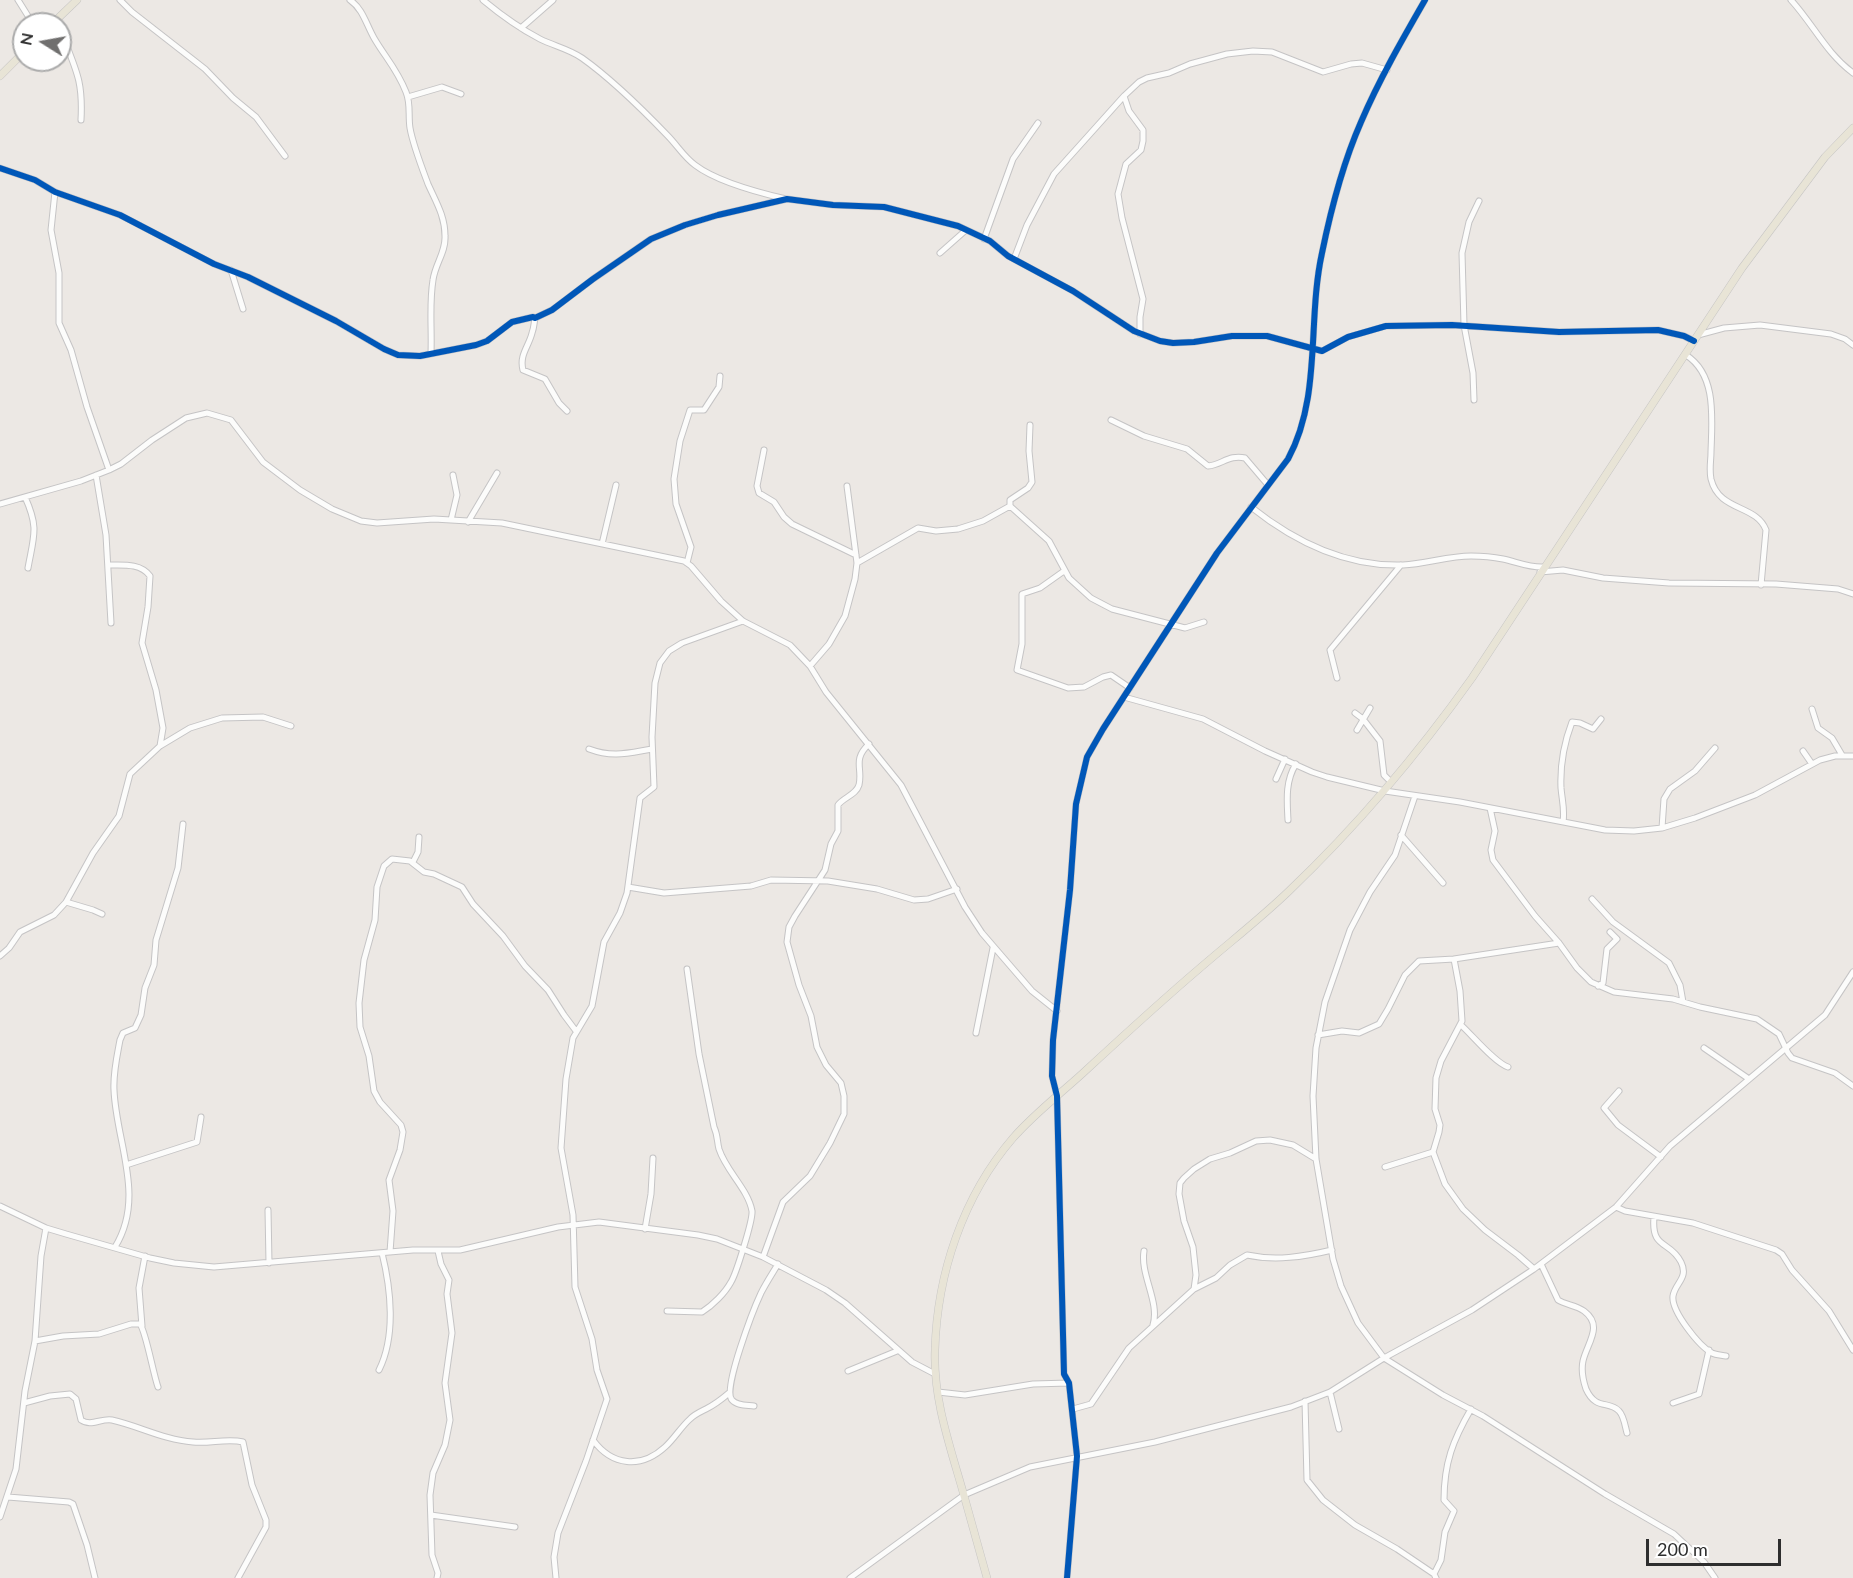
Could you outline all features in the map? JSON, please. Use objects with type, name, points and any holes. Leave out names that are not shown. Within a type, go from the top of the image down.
[{"type":"main road","points":[[65,12],[77,0]]},
{"type":"main road","points":[[0,76],[12,64]]},
{"type":"main road","points":[[987,1578],[948,1444],[935,1374],[934,1351],[939,1298],[950,1256],[978,1188],[1002,1152],[1030,1121],[1130,1028],[1288,892],[1385,791],[1448,712],[1696,338],[1790,202],[1825,157],[1853,128]]},
{"type":"street","points":[[120,0],[205,69],[233,98],[256,117],[285,156]]},
{"type":"street","points":[[350,0],[360,9],[372,36],[386,54],[387,60],[394,65],[408,97],[410,129],[427,182],[443,217],[444,248],[432,284],[431,352]]},
{"type":"street","points":[[483,0],[541,40],[569,50],[582,58],[639,106],[698,168],[768,195],[832,205],[884,207],[966,230],[984,238],[1014,259],[1073,291],[1140,334],[1173,343],[1207,341],[1232,336],[1267,336],[1322,351],[1341,340],[1386,326],[1464,325],[1559,332],[1658,330],[1696,338],[1724,328],[1760,325],[1839,336],[1853,345]]},
{"type":"street","points":[[521,28],[553,0]]},
{"type":"street","points":[[1067,1578],[1077,1456],[1069,1383],[1064,1374],[1057,1096],[1052,1067],[1079,785],[1087,757],[1124,697],[1217,553],[1288,459],[1300,433],[1308,396],[1317,283],[1331,215],[1359,129],[1387,70],[1425,0]]},
{"type":"street","points":[[1791,0],[1825,46],[1853,73]]},
{"type":"street","points":[[1014,259],[1027,225],[1054,174],[1139,81],[1207,58],[1253,51],[1282,55],[1323,72],[1362,63],[1387,70]]},
{"type":"street","points":[[72,58],[80,78],[81,120]]},
{"type":"street","points":[[408,97],[442,87],[461,94]]},
{"type":"street","points":[[1124,96],[1129,111],[1143,130],[1141,150],[1126,164],[1118,194],[1143,299],[1140,334]]},
{"type":"street","points":[[984,238],[1013,159],[1038,123]]},
{"type":"street","points":[[0,168],[35,180],[55,192],[120,215],[214,264],[336,321],[384,350],[410,357],[476,345],[487,341],[512,322],[535,318],[552,310],[651,239],[718,215],[787,199]]},
{"type":"street","points":[[55,192],[51,230],[59,273],[59,323],[71,350],[87,407],[109,470]]},
{"type":"street","points":[[768,195],[776,202]]},
{"type":"street","points":[[1474,400],[1473,373],[1464,325],[1462,253],[1469,222],[1479,201]]},
{"type":"street","points":[[939,253],[966,230]]},
{"type":"street","points":[[231,270],[243,309]]},
{"type":"street","points":[[535,318],[532,334],[523,355],[521,364],[523,370],[545,379],[559,404],[567,411]]},
{"type":"street","points":[[1686,354],[1699,365],[1708,384],[1711,405],[1709,466],[1713,487],[1722,499],[1751,514],[1766,530],[1761,585]]},
{"type":"street","points":[[687,563],[691,547],[679,518],[674,491],[678,451],[690,410],[705,410],[719,387],[720,376]]},
{"type":"street","points":[[0,504],[109,470],[121,464],[186,417],[207,413],[231,420],[263,462],[315,501],[350,518],[368,523],[434,519],[502,523],[687,563],[721,601],[743,621],[790,645],[810,666],[826,692],[902,785],[969,914],[993,948],[1032,991],[1057,1011]]},
{"type":"street","points":[[1110,420],[1144,436],[1187,449],[1208,466],[1231,457],[1245,458],[1268,485]]},
{"type":"street","points":[[1030,425],[1029,451],[1032,482],[1028,488],[1010,500],[1010,506],[1049,542],[1064,571],[1078,587],[1091,598],[1106,606],[1185,628],[1204,622]]},
{"type":"street","points":[[764,450],[757,486],[759,492],[774,502],[792,524],[856,555]]},
{"type":"street","points":[[468,522],[497,473]]},
{"type":"street","points":[[96,475],[109,565],[111,623]]},
{"type":"street","points":[[452,520],[457,495],[453,476]]},
{"type":"street","points":[[602,544],[616,485]]},
{"type":"street","points":[[810,666],[829,644],[845,616],[855,579],[857,562],[847,486]]},
{"type":"street","points":[[25,497],[34,517],[35,531],[28,567]]},
{"type":"street","points":[[857,562],[918,528],[936,531],[958,529],[982,521],[1010,506]]},
{"type":"street","points":[[1251,507],[1286,533],[1339,557],[1370,564],[1401,565],[1457,556],[1492,557],[1542,569],[1563,570],[1603,578],[1669,584],[1838,589],[1853,594]]},
{"type":"street","points":[[109,565],[133,565],[148,572],[150,576],[142,644],[156,690],[163,728],[160,747]]},
{"type":"street","points":[[1337,678],[1330,650],[1401,565]]},
{"type":"street","points":[[1064,571],[1040,588],[1022,594],[1022,644],[1017,670],[1068,688],[1084,687],[1111,675],[1130,688]]},
{"type":"street","points":[[556,1578],[554,1557],[558,1533],[581,1475],[606,1399],[597,1370],[592,1339],[575,1287],[572,1203],[561,1148],[566,1079],[572,1043],[576,1031],[592,1006],[604,942],[620,913],[628,886],[639,800],[642,795],[654,787],[652,749],[655,683],[658,667],[669,651],[682,643],[743,621]]},
{"type":"street","points":[[1124,697],[1196,716],[1312,772],[1385,791],[1605,830],[1634,831],[1662,828],[1695,818],[1755,795],[1829,757],[1852,754]]},
{"type":"street","points":[[1358,730],[1370,708]]},
{"type":"street","points":[[1812,709],[1818,728],[1832,738],[1842,755]]},
{"type":"street","points":[[1355,714],[1363,719],[1380,741],[1384,776],[1391,782]]},
{"type":"street","points":[[0,956],[20,932],[54,915],[66,902],[93,853],[119,816],[130,774],[160,747],[190,728],[222,718],[263,717],[291,726]]},
{"type":"street","points":[[1563,822],[1565,812],[1561,772],[1563,747],[1569,729],[1572,722],[1593,729],[1601,718]]},
{"type":"street","points":[[763,1257],[783,1202],[810,1176],[844,1114],[841,1083],[826,1065],[817,1047],[811,1016],[799,985],[788,942],[789,927],[825,870],[831,844],[838,831],[838,805],[859,784],[860,756],[869,744]]},
{"type":"street","points":[[1662,828],[1664,799],[1670,789],[1695,771],[1714,748]]},
{"type":"street","points":[[589,749],[604,755],[621,755],[652,749]]},
{"type":"street","points":[[1803,751],[1812,764]]},
{"type":"street","points":[[1276,779],[1285,759]]},
{"type":"street","points":[[1288,820],[1289,774],[1296,764]]},
{"type":"street","points":[[1415,796],[1394,859],[1370,892],[1350,930],[1328,994],[1318,1035],[1313,1082],[1316,1159],[1332,1250],[1349,1308],[1363,1332],[1384,1358],[1674,1534],[1704,1562],[1715,1578]]},
{"type":"street","points":[[1491,808],[1495,831],[1491,850],[1493,860],[1577,968],[1598,986],[1629,995],[1663,998],[1763,1021],[1779,1034],[1792,1058],[1835,1073],[1853,1086]]},
{"type":"street","points":[[115,1246],[121,1235],[130,1201],[114,1089],[120,1040],[123,1033],[135,1028],[141,1015],[145,988],[154,965],[156,940],[177,868],[183,824]]},
{"type":"street","points":[[1401,835],[1443,883]]},
{"type":"street","points":[[413,862],[418,852],[420,837]]},
{"type":"street","points":[[390,1252],[393,1211],[389,1180],[400,1150],[403,1132],[401,1125],[380,1102],[374,1091],[369,1056],[360,1027],[359,1003],[364,960],[373,932],[376,894],[384,866],[392,859],[413,862],[424,872],[434,874],[462,887],[472,904],[503,936],[525,966],[548,990],[576,1031]]},
{"type":"street","points":[[628,886],[664,893],[752,886],[771,880],[844,882],[914,900],[935,897],[957,889]]},
{"type":"street","points":[[1592,899],[1613,922],[1669,963],[1680,985],[1683,1002]]},
{"type":"street","points":[[66,902],[102,914]]},
{"type":"street","points":[[1598,986],[1603,983],[1607,949],[1617,939],[1610,932]]},
{"type":"street","points":[[1318,1035],[1342,1031],[1359,1033],[1379,1024],[1401,981],[1419,962],[1544,947],[1559,943]]},
{"type":"street","points":[[976,1033],[993,948]]},
{"type":"street","points":[[1454,959],[1463,1014],[1461,1025],[1441,1061],[1436,1078],[1435,1109],[1439,1132],[1433,1152],[1445,1184],[1463,1209],[1533,1269]]},
{"type":"street","points":[[667,1311],[696,1313],[706,1310],[733,1279],[748,1234],[752,1212],[748,1200],[719,1149],[719,1138],[714,1127],[699,1054],[687,969]]},
{"type":"street","points":[[850,1578],[964,1495],[1030,1467],[1155,1442],[1291,1407],[1330,1392],[1384,1358],[1472,1310],[1541,1264],[1616,1207],[1670,1146],[1824,1015],[1853,972]]},
{"type":"street","points":[[1461,1025],[1500,1064],[1508,1067]]},
{"type":"street","points":[[1704,1048],[1749,1079]]},
{"type":"street","points":[[1619,1091],[1604,1108],[1618,1125],[1661,1157]]},
{"type":"street","points":[[126,1165],[197,1142],[201,1117]]},
{"type":"street","points":[[1194,1289],[1196,1275],[1194,1247],[1184,1221],[1179,1194],[1180,1183],[1184,1178],[1210,1159],[1256,1141],[1270,1140],[1293,1145],[1316,1159]]},
{"type":"street","points":[[1385,1167],[1433,1152]]},
{"type":"street","points":[[645,1229],[651,1194],[653,1158]]},
{"type":"street","points":[[1616,1207],[1706,1227],[1776,1250],[1782,1254],[1792,1270],[1829,1311],[1851,1341],[1853,1350]]},
{"type":"street","points":[[1,1208],[46,1228],[145,1256],[199,1267],[390,1252],[460,1250],[529,1233],[599,1222],[717,1239],[778,1264],[845,1303],[897,1351],[935,1374]]},
{"type":"street","points":[[268,1210],[269,1263]]},
{"type":"street","points":[[1654,1217],[1653,1232],[1656,1238],[1676,1256],[1683,1268],[1682,1281],[1673,1293],[1676,1310],[1708,1350],[1713,1354],[1726,1356]]},
{"type":"street","points":[[0,1517],[16,1469],[35,1341],[41,1256],[46,1228]]},
{"type":"street","points":[[1073,1409],[1091,1404],[1136,1340],[1194,1289],[1216,1278],[1230,1265],[1247,1255],[1264,1259],[1282,1259],[1332,1250]]},
{"type":"street","points":[[437,1578],[438,1573],[432,1555],[430,1495],[433,1473],[445,1445],[450,1420],[446,1383],[452,1333],[447,1294],[449,1280],[441,1264],[438,1251]]},
{"type":"street","points":[[1144,1251],[1142,1262],[1154,1312],[1153,1326]]},
{"type":"street","points":[[380,1370],[386,1358],[390,1302],[382,1253]]},
{"type":"street","points":[[145,1256],[139,1287],[142,1327],[158,1387]]},
{"type":"street","points":[[754,1406],[734,1402],[729,1393],[734,1367],[758,1300],[778,1264]]},
{"type":"street","points":[[1541,1264],[1558,1300],[1583,1310],[1591,1317],[1594,1331],[1582,1370],[1586,1388],[1600,1405],[1614,1407],[1621,1413],[1627,1433]]},
{"type":"street","points":[[35,1341],[63,1336],[99,1334],[136,1323],[142,1327]]},
{"type":"street","points":[[1673,1403],[1699,1394],[1708,1350]]},
{"type":"street","points":[[848,1371],[897,1351]]},
{"type":"street","points":[[938,1392],[965,1395],[1034,1384],[1069,1383]]},
{"type":"street","points":[[1330,1392],[1339,1429]]},
{"type":"street","points":[[593,1440],[601,1451],[613,1459],[631,1462],[642,1460],[665,1447],[692,1417],[729,1393]]},
{"type":"street","points":[[24,1403],[50,1396],[70,1394],[76,1399],[81,1420],[87,1424],[110,1420],[176,1440],[198,1443],[243,1442],[250,1476],[266,1520],[266,1527],[238,1578]]},
{"type":"street","points":[[1305,1401],[1307,1480],[1323,1500],[1355,1525],[1397,1549],[1435,1576],[1441,1560],[1445,1532],[1454,1511],[1444,1500],[1448,1463],[1454,1439],[1471,1409]]},
{"type":"street","points":[[8,1497],[73,1504],[87,1545],[94,1578]]},
{"type":"street","points":[[430,1515],[515,1527]]},
{"type":"cycle path","points":[[1067,1578],[1077,1456],[1069,1383],[1064,1374],[1057,1096],[1052,1076],[1053,1040],[1070,890],[1076,804],[1087,757],[1103,729],[1217,553],[1288,459],[1299,435],[1310,384],[1318,279],[1338,186],[1368,106],[1425,0]]},
{"type":"cycle path","points":[[0,168],[35,180],[55,192],[120,215],[214,264],[248,277],[336,321],[398,355],[420,356],[487,341],[512,322],[535,318],[552,310],[651,239],[718,215],[787,199],[833,205],[884,207],[958,226],[990,241],[1008,256],[1073,291],[1134,331],[1160,341],[1173,343],[1232,336],[1267,336],[1322,351],[1348,337],[1386,326],[1452,325],[1559,332],[1658,330],[1684,336],[1694,341]]}]
